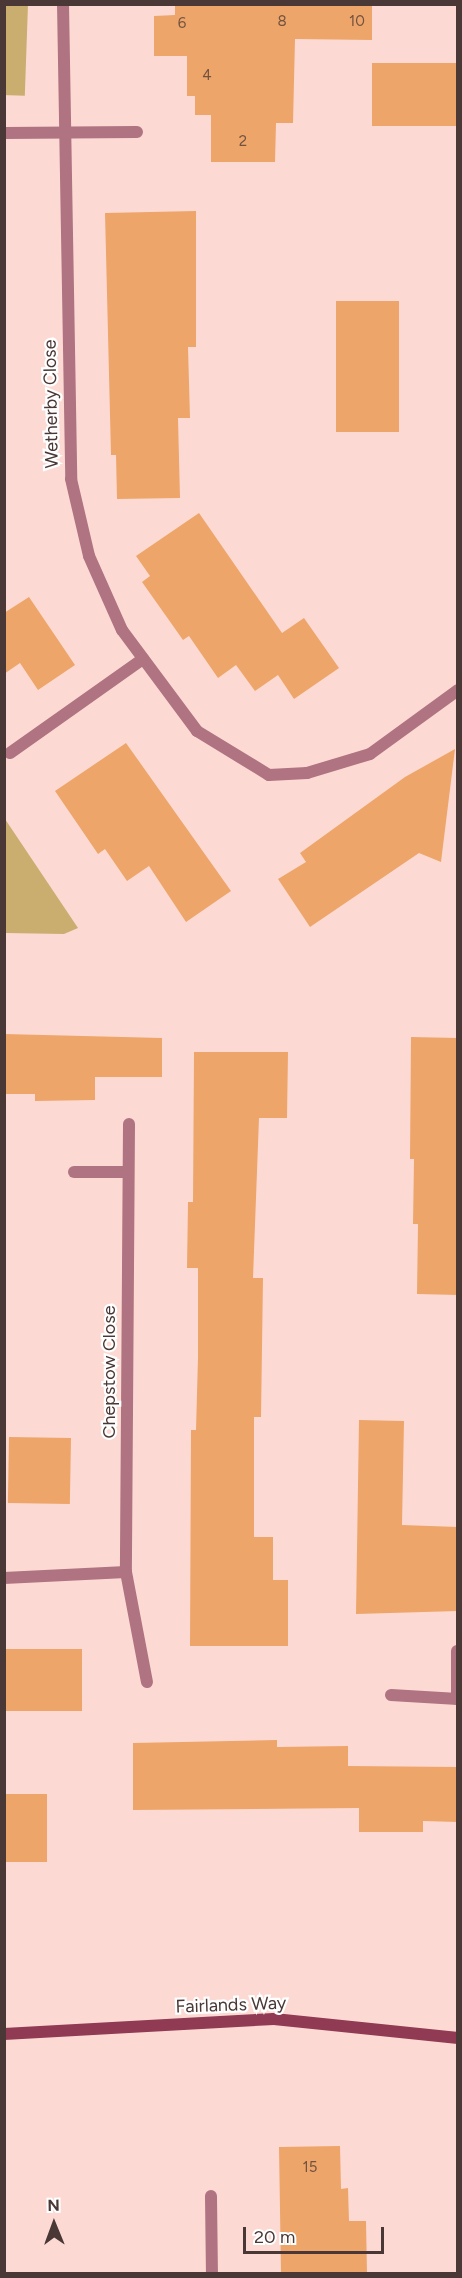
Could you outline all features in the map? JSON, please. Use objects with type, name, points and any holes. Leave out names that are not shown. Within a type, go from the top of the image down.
[{"type":"main road","name":"Fairlands Way","points":[[4,2034],[274,2019],[458,2038]]},
{"type":"street","name":"Wetherby Close","points":[[63,4],[63,132],[71,479],[89,556],[122,630],[197,731],[269,775],[307,773],[370,754],[458,690]]},
{"type":"street","points":[[4,133],[137,132]]},
{"type":"street","points":[[10,753],[143,659]]},
{"type":"street","name":"Chepstow Close","points":[[129,1124],[126,1572],[147,1682]]},
{"type":"street","points":[[74,1172],[128,1172]]},
{"type":"street","points":[[4,1578],[126,1572]]},
{"type":"street","points":[[391,1695],[457,1699],[457,1651]]},
{"type":"street","points":[[211,2196],[212,2274]]},
{"type":"shaded area","points":[[5,4],[28,5],[25,96],[4,95]]},
{"type":"shaded area","points":[[5,819],[78,928],[64,934],[5,933]]},
{"type":"building","points":[[175,4],[372,4],[372,40],[295,39],[293,123],[276,123],[275,162],[211,162],[211,115],[195,115],[195,96],[187,96],[187,56],[154,56],[154,16],[175,15]]},
{"type":"building","points":[[372,63],[458,63],[458,126],[372,126]]},
{"type":"building","points":[[196,211],[196,347],[188,347],[190,418],[178,418],[180,498],[117,499],[116,455],[111,455],[105,213]]},
{"type":"building","points":[[336,301],[399,301],[399,432],[336,432]]},
{"type":"building","points":[[199,513],[282,633],[304,618],[339,668],[294,699],[278,675],[255,691],[236,665],[218,678],[189,636],[183,640],[142,582],[150,576],[136,556]]},
{"type":"building","points":[[29,597],[75,665],[38,690],[20,663],[4,674],[4,613]]},
{"type":"building","points":[[126,743],[231,891],[186,922],[149,866],[127,881],[105,849],[98,854],[55,791]]},
{"type":"building","points":[[455,749],[441,862],[419,853],[310,927],[278,879],[306,862],[300,853],[405,777]]},
{"type":"building","points":[[4,1034],[162,1038],[162,1077],[95,1077],[95,1100],[35,1101],[35,1094],[4,1094]]},
{"type":"building","points":[[411,1037],[458,1038],[458,1295],[417,1294],[418,1224],[413,1224],[414,1159],[410,1159]]},
{"type":"building","points":[[194,1052],[288,1052],[287,1118],[259,1118],[253,1278],[263,1278],[261,1417],[254,1417],[254,1537],[273,1537],[273,1580],[288,1580],[288,1646],[190,1646],[191,1430],[196,1430],[198,1357],[198,1268],[187,1268],[188,1202],[193,1202]]},
{"type":"building","points":[[359,1420],[404,1421],[402,1525],[458,1527],[458,1611],[356,1614]]},
{"type":"building","points":[[9,1437],[71,1438],[70,1504],[8,1503]]},
{"type":"building","points":[[4,1649],[82,1649],[82,1711],[4,1711]]},
{"type":"building","points":[[277,1740],[277,1747],[348,1746],[348,1766],[458,1767],[458,1822],[423,1821],[423,1832],[359,1832],[359,1808],[133,1810],[133,1743]]},
{"type":"building","points":[[4,1794],[47,1794],[47,1862],[4,1862]]},
{"type":"building","points":[[340,2146],[341,2189],[348,2188],[349,2221],[366,2221],[367,2274],[281,2274],[279,2147]]}]
